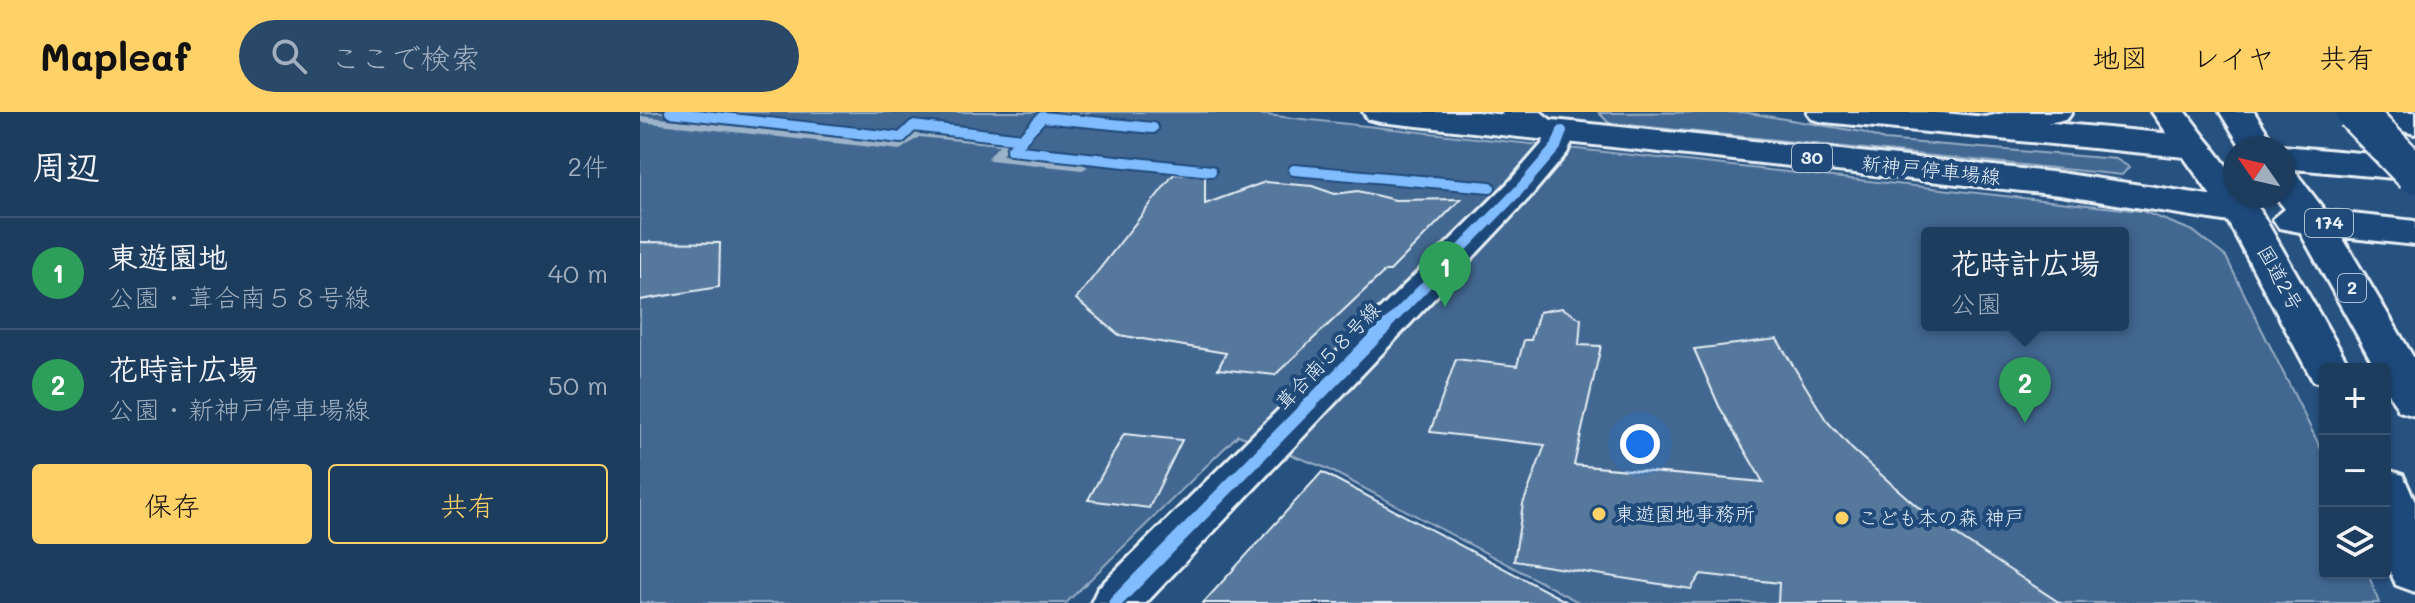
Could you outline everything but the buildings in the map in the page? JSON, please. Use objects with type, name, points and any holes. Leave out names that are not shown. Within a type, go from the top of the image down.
[{"type":"main road","name":"新神戸停車場線","points":[[1380,112],[1546,121],[2060,184],[2242,212]]},
{"type":"main road","points":[[1824,112],[2223,150]]},
{"type":"main road","name":"国道2号","points":[[2169,112],[2242,212],[2326,363]]},
{"type":"main road","points":[[2237,112],[2252,136]]},
{"type":"main road","points":[[2355,112],[2415,171]]},
{"type":"main road","points":[[2402,112],[2415,124]]},
{"type":"main road","points":[[2295,158],[2415,171]]},
{"type":"main road","name":"2","points":[[2295,197],[2314,222],[2415,399]]},
{"type":"main road","name":"174","points":[[2242,212],[2415,233]]},
{"type":"main road","points":[[2391,505],[2415,569]]},
{"type":"street","points":[[1975,127],[2058,112]]},
{"type":"street","name":"葺合南５８号線","points":[[1115,603],[1519,190],[1556,147],[1546,121]]},
{"type":"shaded area","points":[[640,112],[1239,112],[2142,211],[2193,231],[2226,257],[2319,445],[2319,579],[2370,579],[2379,603],[1580,603],[1326,468],[1238,435],[1066,603],[640,603]]},
{"type":"shaded area","points":[[1743,112],[1862,132],[1884,140],[2116,159],[2129,167],[2122,175],[1609,123],[1599,113]]},
{"type":"waterway","points":[[640,119],[900,147],[916,133],[1007,142],[994,158],[1082,167]]},
{"type":"cycle path","points":[[670,112],[901,138],[913,126],[1022,139],[1011,150],[1211,171]]},
{"type":"cycle path","points":[[1014,147],[1042,117],[1153,128]]},
{"type":"cycle path","points":[[1115,603],[1519,190],[1556,147],[1562,131]]},
{"type":"cycle path","points":[[1294,170],[1490,187]]},
{"type":"place","name":"東遊園地","points":[[1445,307]]},
{"type":"place","name":"花時計広場","points":[[2025,423]]},
{"type":"place","name":"東遊園地事務所","points":[[1599,514]]},
{"type":"place","name":"こども本の森 神戸","points":[[1842,518]]}]
